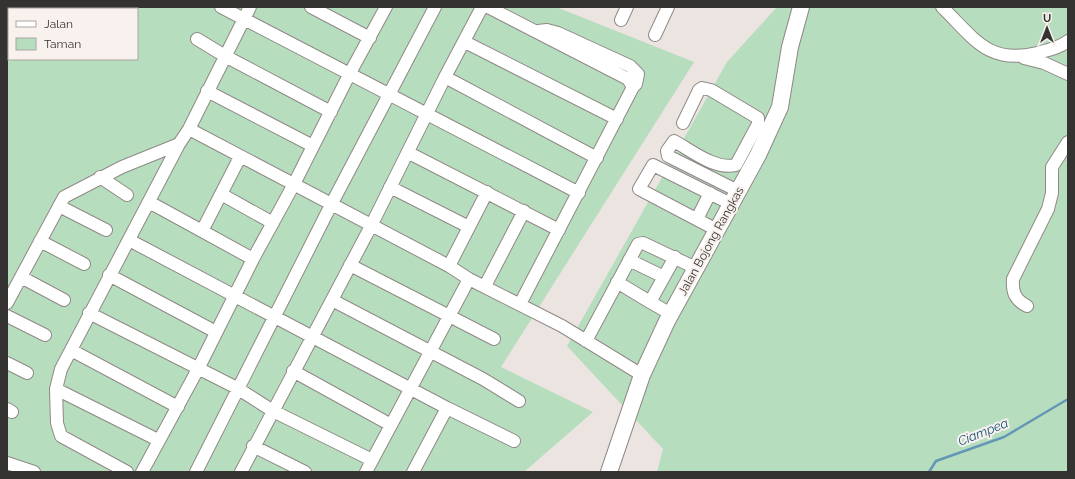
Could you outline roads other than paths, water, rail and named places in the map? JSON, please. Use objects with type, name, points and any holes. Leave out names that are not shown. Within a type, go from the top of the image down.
[{"type":"main road","name":"Jalan Bojong Rangkas","points":[[609,472],[642,375],[671,314],[766,139],[780,107],[790,47],[801,7]]},
{"type":"street","points":[[221,7],[580,193]]},
{"type":"street","points":[[127,472],[61,436],[57,423],[56,389],[61,369],[89,313],[179,144],[189,130],[250,7]]},
{"type":"street","points":[[311,7],[370,38]]},
{"type":"street","points":[[142,472],[158,440],[178,407],[198,369],[253,259],[294,184],[350,73],[386,7]]},
{"type":"street","points":[[196,472],[237,388],[388,94],[435,7]]},
{"type":"street","points":[[241,472],[253,446],[371,226],[445,77],[465,42],[482,7]]},
{"type":"street","points":[[488,7],[628,79],[633,87],[580,193],[520,304]]},
{"type":"street","points":[[621,20],[627,7]]},
{"type":"street","points":[[655,35],[668,7]]},
{"type":"street","points":[[942,7],[989,50],[1004,56],[1021,57],[1044,63],[1068,74]]},
{"type":"street","points":[[197,39],[225,56],[331,112]]},
{"type":"street","points":[[1021,57],[1052,49],[1068,41]]},
{"type":"street","points":[[465,42],[617,119]]},
{"type":"street","points":[[445,77],[597,158]]},
{"type":"street","points":[[683,122],[699,90],[702,88],[710,90],[754,114],[758,118],[758,124],[736,165],[727,167],[718,165],[674,141],[667,151],[668,156],[735,197]]},
{"type":"street","points":[[208,91],[313,146]]},
{"type":"street","points":[[189,130],[562,326],[642,375]]},
{"type":"street","points":[[1027,306],[1016,298],[1012,289],[1013,280],[1048,209],[1052,193],[1052,167],[1068,142]]},
{"type":"street","points":[[7,303],[59,206],[69,194],[100,177],[179,144]]},
{"type":"street","points":[[408,153],[559,230]]},
{"type":"street","points":[[202,231],[240,156]]},
{"type":"street","points":[[717,230],[639,189],[653,165],[710,193],[735,197]]},
{"type":"street","points":[[100,177],[127,195]]},
{"type":"street","points":[[390,187],[469,227]]},
{"type":"street","points":[[449,266],[486,192]]},
{"type":"street","points":[[697,219],[710,193]]},
{"type":"street","points":[[221,194],[273,223]]},
{"type":"street","points":[[149,202],[253,259]]},
{"type":"street","points":[[59,206],[106,230]]},
{"type":"street","points":[[485,286],[524,211]]},
{"type":"street","points":[[129,240],[447,408],[514,441]]},
{"type":"street","points":[[40,241],[84,264]]},
{"type":"street","points":[[586,341],[638,244],[644,242],[696,268]]},
{"type":"street","points":[[650,302],[675,257]]},
{"type":"street","points":[[629,260],[664,277]]},
{"type":"street","points":[[350,265],[494,339]]},
{"type":"street","points":[[109,275],[216,332]]},
{"type":"street","points":[[21,277],[64,300]]},
{"type":"street","points":[[366,472],[431,352],[449,315],[470,279]]},
{"type":"street","points":[[617,282],[671,314]]},
{"type":"street","points":[[332,300],[483,379],[518,401]]},
{"type":"street","points":[[89,313],[237,388],[272,411],[372,460]]},
{"type":"street","points":[[7,316],[45,335]]},
{"type":"street","points":[[71,350],[178,407]]},
{"type":"street","points":[[7,363],[27,373]]},
{"type":"street","points":[[293,371],[391,425]]},
{"type":"street","points":[[56,389],[158,440]]},
{"type":"street","points":[[413,472],[447,408]]},
{"type":"street","points":[[253,446],[305,472]]},
{"type":"street","points":[[7,463],[34,472]]},
{"type":"waterway","name":"Ciampea","points":[[929,472],[936,461],[1004,437],[1068,399]]}]
